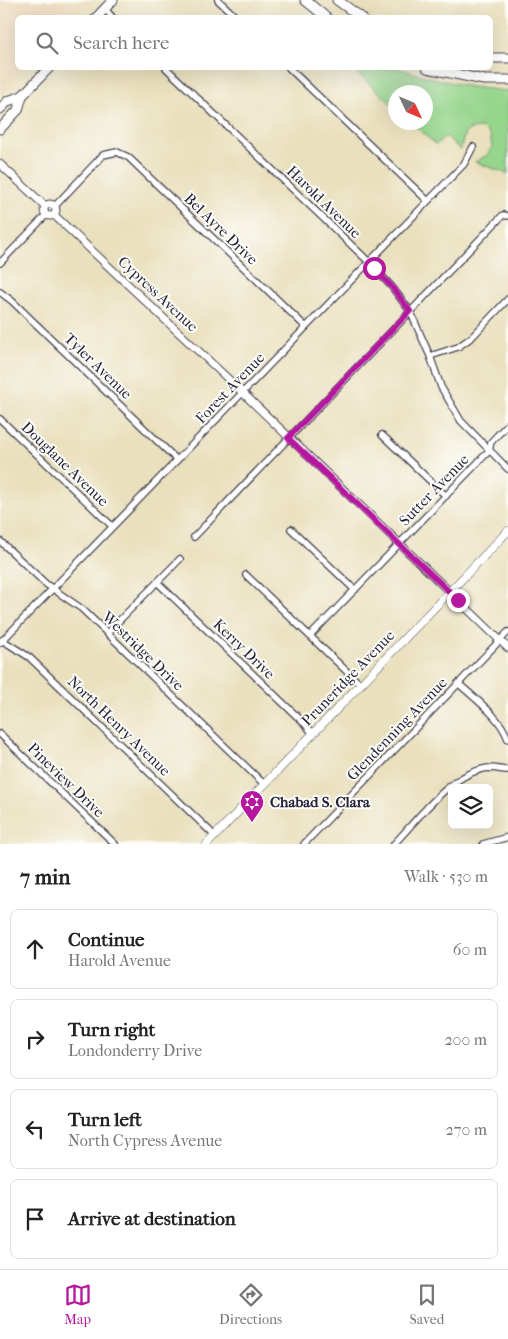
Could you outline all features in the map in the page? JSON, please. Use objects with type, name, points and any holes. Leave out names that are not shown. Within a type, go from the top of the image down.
[{"type":"main road","points":[[99,15],[113,0]]},
{"type":"main road","points":[[305,0],[323,15]]},
{"type":"main road","points":[[337,0],[358,15]]},
{"type":"main road","points":[[493,58],[508,58]]},
{"type":"main road","points":[[0,109],[8,101],[22,96],[47,70]]},
{"type":"main road","points":[[436,70],[484,80],[508,80]]},
{"type":"main road","points":[[0,129],[18,110],[22,96]]},
{"type":"main road","name":"Pruneridge Avenue","points":[[207,844],[508,531]]},
{"type":"street","points":[[218,0],[233,15]]},
{"type":"street","points":[[104,9],[110,15]]},
{"type":"street","name":"Harold Avenue","points":[[168,70],[388,282],[410,311],[430,356],[440,387],[461,421],[508,469]]},
{"type":"street","points":[[291,70],[428,201]]},
{"type":"street","name":"Forest Avenue","points":[[1,641],[464,164],[473,147]]},
{"type":"street","name":"Bel Ayre Drive","points":[[55,206],[103,155],[117,152],[128,157],[306,328]]},
{"type":"street","points":[[0,164],[45,206]]},
{"type":"street","points":[[45,206],[49,204],[55,206],[56,210],[54,215],[46,215]]},
{"type":"street","points":[[45,206],[46,215]]},
{"type":"street","points":[[0,263],[46,215]]},
{"type":"street","name":"Cypress Avenue","points":[[54,215],[243,393],[508,648]]},
{"type":"street","points":[[194,537],[503,215],[508,216]]},
{"type":"street","name":"Tyler Avenue","points":[[0,292],[177,460]]},
{"type":"street","points":[[430,356],[458,348],[472,337],[508,299]]},
{"type":"street","name":"Douglane Avenue","points":[[0,419],[112,526]]},
{"type":"street","name":"Sutter Avenue","points":[[310,636],[489,450],[491,442],[508,424]]},
{"type":"street","points":[[382,435],[446,496]]},
{"type":"street","points":[[291,529],[355,590]]},
{"type":"street","name":"Westridge Drive","points":[[0,541],[45,583],[82,609],[264,784]]},
{"type":"street","points":[[107,633],[180,559]]},
{"type":"street","points":[[246,575],[361,685]]},
{"type":"street","name":"Kerry Drive","points":[[157,582],[306,725],[313,734]]},
{"type":"street","name":"Glendenning Avenue","points":[[304,844],[508,632]]},
{"type":"street","name":"North Henry Avenue","points":[[1,641],[29,657],[215,836]]},
{"type":"street","points":[[458,683],[494,717],[502,726],[508,739]]},
{"type":"street","name":"Pineview Drive","points":[[0,734],[115,844]]},
{"type":"street","points":[[394,844],[444,790],[467,774],[489,768],[508,770]]},
{"type":"street","points":[[483,844],[508,837]]},
{"type":"shaded area","points":[[0,0],[89,0],[75,15],[15,15],[15,70],[23,70],[0,94]]},
{"type":"green space","points":[[354,70],[404,70],[471,87],[508,91],[508,174],[475,162],[487,155],[492,147],[490,135],[482,128],[471,129],[465,133],[460,150],[446,136],[436,145],[420,130],[433,130],[433,85],[388,85],[388,101]]},
{"type":"place","name":"Chabad S. Clara","points":[[252,823]]},
{"type":"route","points":[[374,268],[392,287],[410,311],[288,438],[458,600]]}]
